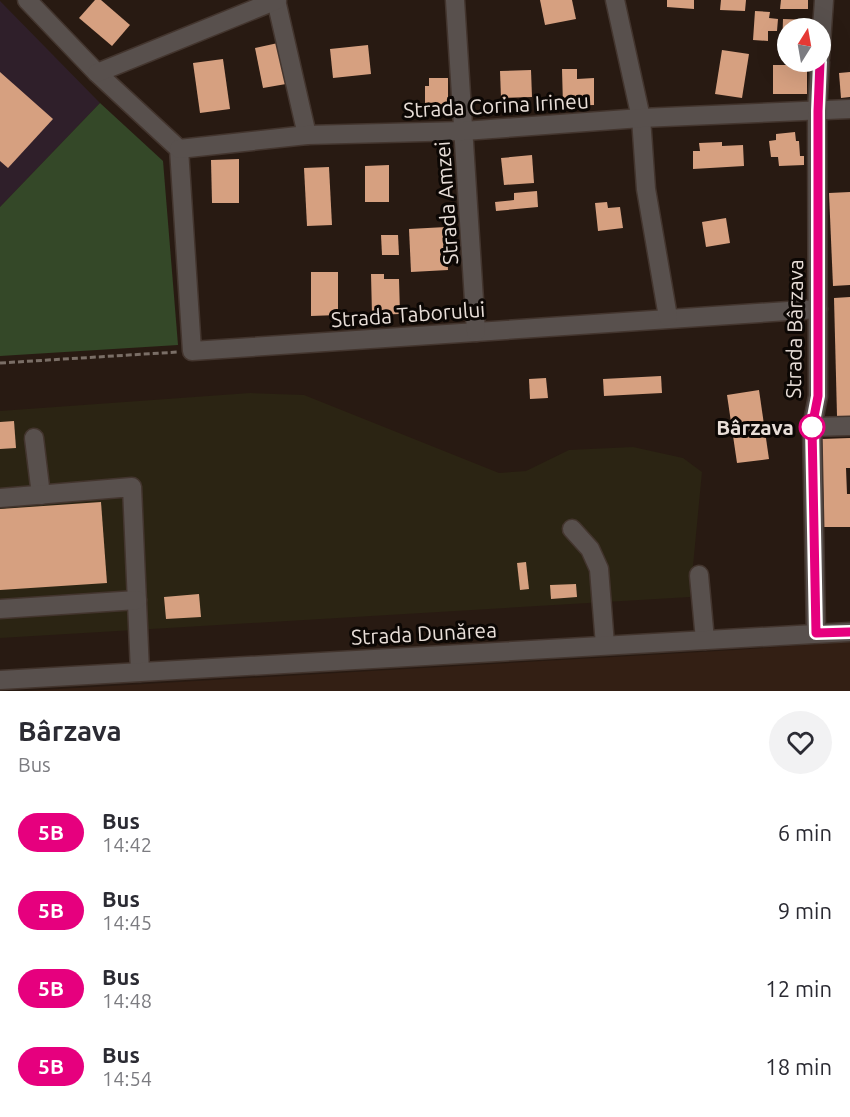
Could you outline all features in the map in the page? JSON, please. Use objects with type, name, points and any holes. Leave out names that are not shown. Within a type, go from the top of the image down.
[{"type":"street","points":[[27,0],[97,73],[179,149],[192,351]]},
{"type":"street","points":[[97,73],[276,0],[307,135]]},
{"type":"street","name":"Strada Amzei","points":[[455,0],[476,332]]},
{"type":"street","points":[[615,0],[641,118],[646,189],[668,318]]},
{"type":"street","name":"Strada Bârzava","points":[[823,18],[824,0]]},
{"type":"street","name":"Strada Bârzava","points":[[816,633],[812,427],[818,396],[820,72]]},
{"type":"street","name":"Strada Corina Irineu","points":[[179,149],[307,135],[464,131],[641,118],[850,109]]},
{"type":"street","name":"Strada Taborului","points":[[192,351],[819,309]]},
{"type":"street","points":[[812,427],[850,426]]},
{"type":"street","points":[[34,438],[41,495]]},
{"type":"street","points":[[0,498],[132,487],[140,672]]},
{"type":"street","points":[[572,530],[590,549],[599,569],[604,645]]},
{"type":"street","points":[[699,575],[705,640]]},
{"type":"street","points":[[0,609],[136,600]]},
{"type":"street","name":"Strada Dunărea","points":[[0,680],[850,632]]},
{"type":"path","points":[[0,363],[192,351]]},
{"type":"shaded area","points":[[0,1],[100,103],[0,207]]},
{"type":"shaded area","points":[[250,393],[304,395],[499,473],[526,471],[569,450],[633,447],[683,458],[702,472],[690,597],[0,638],[0,411]]},
{"type":"shaded area","points":[[850,642],[850,691],[24,691],[735,650]]},
{"type":"green space","points":[[100,103],[163,161],[178,345],[0,356],[0,207]]},
{"type":"building","points":[[95,0],[101,0],[130,25],[112,46],[79,18]]},
{"type":"building","points":[[540,0],[572,0],[576,19],[545,25]]},
{"type":"building","points":[[667,0],[694,0],[694,9],[667,7]]},
{"type":"building","points":[[721,0],[746,0],[745,11],[720,10]]},
{"type":"building","points":[[781,0],[808,0],[808,9],[780,9]]},
{"type":"building","points":[[755,11],[770,12],[769,18],[777,19],[777,31],[768,31],[768,41],[753,40]]},
{"type":"building","points":[[278,43],[286,84],[263,88],[255,48]]},
{"type":"building","points":[[368,45],[371,74],[333,78],[330,49]]},
{"type":"building","points":[[722,50],[749,54],[742,98],[715,94]]},
{"type":"building","points":[[223,59],[230,109],[200,113],[193,63]]},
{"type":"building","points":[[773,65],[777,65],[777,72],[807,72],[807,94],[773,94]]},
{"type":"building","points":[[562,69],[577,69],[577,79],[594,78],[594,105],[563,106]]},
{"type":"building","points":[[531,70],[532,97],[501,98],[500,71]]},
{"type":"building","points":[[0,72],[53,119],[8,168],[0,161]]},
{"type":"building","points":[[850,72],[850,97],[841,98],[839,73]]},
{"type":"building","points":[[429,78],[448,78],[448,108],[431,108],[431,103],[425,103],[425,86],[429,86]]},
{"type":"building","points":[[795,132],[796,141],[799,141],[800,156],[804,156],[804,165],[779,166],[778,157],[771,157],[769,141],[776,140],[776,134]]},
{"type":"building","points":[[722,142],[722,146],[743,145],[744,166],[693,169],[693,151],[700,151],[699,143]]},
{"type":"building","points":[[532,155],[534,183],[504,185],[501,158]]},
{"type":"building","points":[[239,159],[239,203],[212,203],[211,160]]},
{"type":"building","points":[[389,165],[389,202],[365,202],[365,166]]},
{"type":"building","points":[[329,167],[332,225],[307,226],[304,168]]},
{"type":"building","points":[[537,191],[538,207],[496,211],[495,202],[514,200],[514,193]]},
{"type":"building","points":[[850,192],[850,285],[833,286],[829,193]]},
{"type":"building","points":[[607,202],[608,208],[620,207],[623,228],[598,231],[595,203]]},
{"type":"building","points":[[726,218],[730,243],[706,247],[702,222]]},
{"type":"building","points":[[446,227],[448,270],[411,272],[409,229]]},
{"type":"building","points":[[381,235],[398,235],[399,255],[382,255]]},
{"type":"building","points":[[311,272],[338,272],[338,315],[311,316]]},
{"type":"building","points":[[371,274],[384,274],[384,279],[399,279],[400,314],[372,315]]},
{"type":"building","points":[[850,297],[850,416],[837,416],[834,298]]},
{"type":"building","points":[[661,376],[662,393],[604,396],[603,379]]},
{"type":"building","points":[[546,378],[548,398],[530,399],[529,379]]},
{"type":"building","points":[[759,390],[769,459],[737,463],[727,395]]},
{"type":"building","points":[[14,421],[16,448],[0,449],[0,422]]},
{"type":"building","points":[[850,438],[850,468],[846,468],[847,494],[850,494],[850,527],[824,527],[822,439]]},
{"type":"building","points":[[101,502],[107,583],[0,590],[0,509]]},
{"type":"building","points":[[526,562],[529,589],[520,590],[517,563]]},
{"type":"building","points":[[576,584],[577,597],[551,599],[550,585]]},
{"type":"building","points":[[199,594],[201,617],[166,619],[164,597]]},
{"type":"bus line","name":"5B","points":[[820,72],[818,396],[812,427],[816,633],[850,632]]},
{"type":"place","name":"Bârzava","points":[[812,427]]}]
